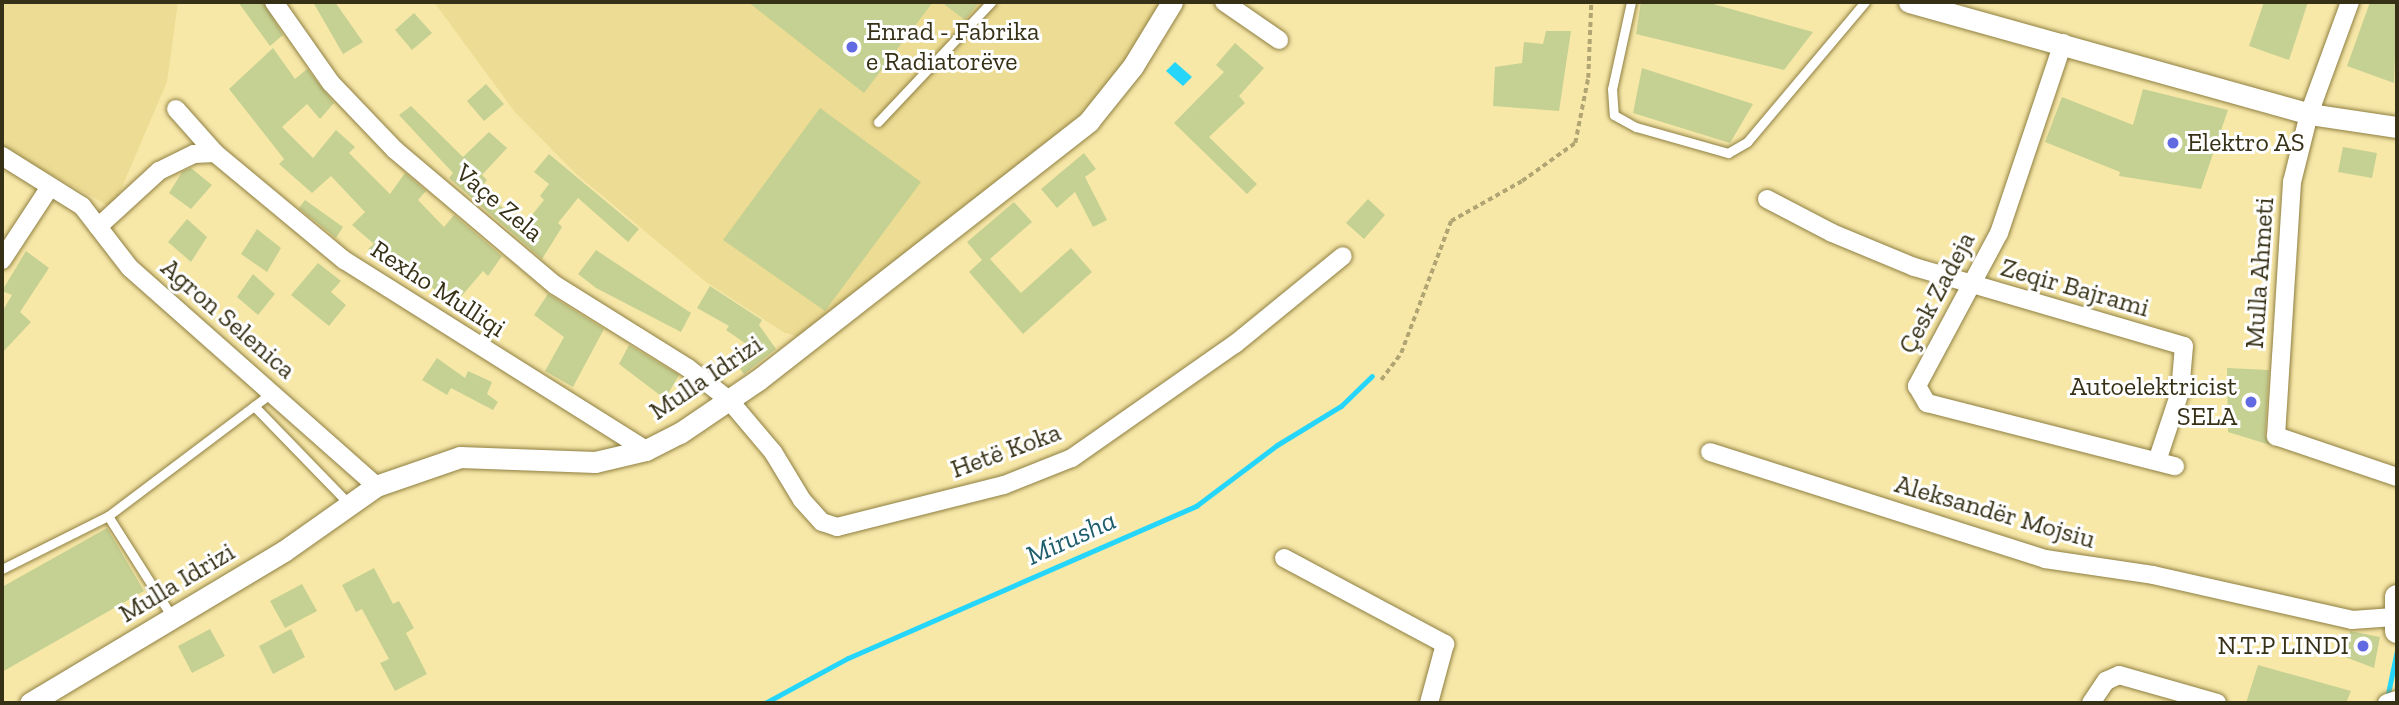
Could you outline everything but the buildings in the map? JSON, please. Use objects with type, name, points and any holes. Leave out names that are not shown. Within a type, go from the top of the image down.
[{"type":"street","name":"Vaçe Zela","points":[[274,2],[331,83],[396,150],[555,285],[688,368],[729,400]]},
{"type":"street","name":"Mulla Idrizi","points":[[30,703],[284,551],[348,502],[376,486],[460,457],[595,461],[646,450],[729,400],[1089,121],[1133,66],[1172,2]]},
{"type":"street","points":[[1224,2],[1279,40]]},
{"type":"street","points":[[1909,2],[2309,114],[2397,127]]},
{"type":"street","points":[[2309,114],[2350,2]]},
{"type":"street","name":"Çesk Zadeja","points":[[2063,43],[1999,233],[1917,386],[1927,403],[2166,464]]},
{"type":"street","name":"Rexho Mulliqi","points":[[176,109],[215,153],[344,260],[646,450]]},
{"type":"street","name":"Mulla Ahmeti","points":[[2309,114],[2292,182],[2276,436],[2397,477]]},
{"type":"street","points":[[98,228],[159,171],[194,154],[215,153]]},
{"type":"street","name":"Agron Selenica","points":[[2,156],[82,206],[130,268],[376,486]]},
{"type":"street","points":[[2,260],[50,187]]},
{"type":"street","name":"Zeqir Bajrami","points":[[1768,199],[1832,233],[1969,285],[2184,346],[2180,392],[2166,464]]},
{"type":"street","name":"Hetë Koka","points":[[729,400],[773,452],[802,500],[822,522],[837,527],[862,522],[1004,485],[1072,458],[1225,352],[1343,256]]},
{"type":"street","name":"Aleksandër Mojsiu","points":[[1710,452],[2045,559],[2154,575],[2352,620],[2396,618]]},
{"type":"street","points":[[1284,558],[1445,644],[1429,703]]},
{"type":"street","points":[[2091,703],[2106,681],[2119,675],[2217,703]]},
{"type":"street","points":[[2387,703],[2397,700]]},
{"type":"lane","points":[[878,122],[991,2]]},
{"type":"lane","points":[[1631,2],[1612,89],[1614,115],[1636,127],[1728,153],[1747,142],[1865,2]]},
{"type":"lane","points":[[2,569],[108,516],[272,392]]},
{"type":"lane","points":[[254,406],[348,502]]},
{"type":"lane","points":[[108,516],[173,619]]},
{"type":"path","points":[[1381,380],[1401,353],[1451,221],[1522,181],[1575,143],[1588,78],[1591,2]]},
{"type":"shaded area","points":[[2,2],[178,2],[167,82],[113,208],[2,148]]},
{"type":"shaded area","points":[[434,2],[1172,2],[1089,121],[810,339],[785,333],[706,282],[576,174],[514,111]]},
{"type":"water","points":[[1175,62],[1192,77],[1183,86],[1166,71]]},
{"type":"waterway","name":"Mirusha","points":[[765,703],[848,658],[1196,506],[1277,445],[1341,406],[1372,376]]},
{"type":"waterway","points":[[2387,698],[2397,650]]},
{"type":"place","name":"Enrad - Fabrika e Radiatorëve","points":[[852,47]]},
{"type":"place","name":"Elektro AS","points":[[2173,143]]},
{"type":"place","name":"Autoelektricist SELA","points":[[2251,402]]},
{"type":"place","name":"N.T.P LINDI","points":[[2363,646]]}]
